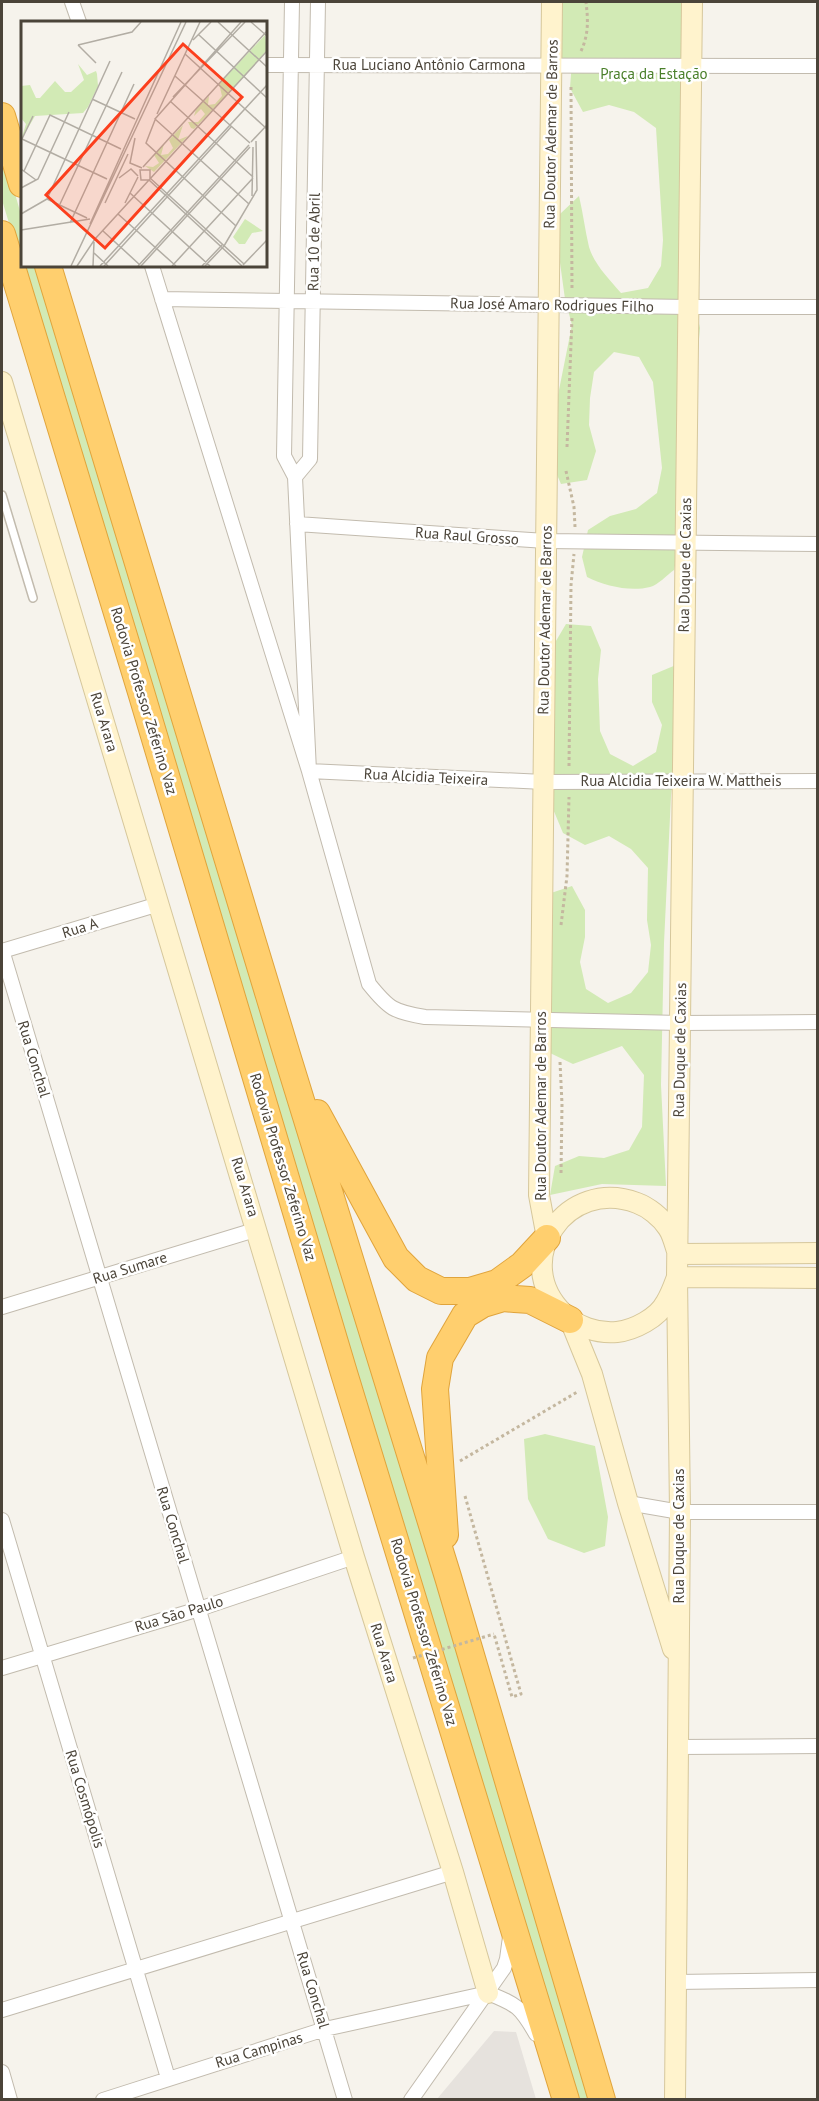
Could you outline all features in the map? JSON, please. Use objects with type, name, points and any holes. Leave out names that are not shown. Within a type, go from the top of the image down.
[{"type":"highway","points":[[2,116],[21,181]]},
{"type":"highway","name":"Rodovia Professor Zeferino Vaz","points":[[2,234],[344,1373],[566,2100]]},
{"type":"highway","points":[[48,267],[448,1577],[602,2100]]},
{"type":"highway","points":[[287,1055],[396,1258],[417,1279],[441,1292],[470,1291],[497,1284],[522,1265],[547,1238]]},
{"type":"highway","points":[[448,1577],[435,1389],[440,1358],[465,1315],[483,1304],[503,1298],[530,1300],[570,1320]]},
{"type":"street","points":[[72,2],[79,21]]},
{"type":"street","name":"Rua 10 de Abril","points":[[292,2],[284,456],[295,477],[309,771]]},
{"type":"street","name":"Rua 10 de Abril","points":[[295,477],[310,459],[318,2]]},
{"type":"street","name":"Rua Doutor Ademar de Barros","points":[[547,1238],[539,1195],[546,542],[549,305],[561,65],[552,2]]},
{"type":"street","name":"Rua Duque de Caxias","points":[[675,2100],[680,1512],[677,1277],[692,2]]},
{"type":"street","name":"Rua Luciano Antônio Carmona","points":[[267,64],[818,66]]},
{"type":"street","points":[[152,267],[309,771],[369,984],[383,1002],[402,1013],[425,1017],[680,1023],[818,1022]]},
{"type":"street","name":"Rua José Amaro Rodrigues Filho","points":[[162,298],[818,307]]},
{"type":"street","name":"Rua Arara","points":[[2,382],[258,1229],[354,1557],[453,1872],[488,1993]]},
{"type":"street","name":"Rua Raul Grosso","points":[[297,524],[546,542],[818,544]]},
{"type":"street","name":"Rua Alcidia Teixeira","points":[[309,771],[544,782]]},
{"type":"street","name":"Rua Alcidia Teixeira W. Mattheis","points":[[544,782],[818,781]]},
{"type":"street","name":"Rua A","points":[[2,951],[159,904]]},
{"type":"street","name":"Rua Conchal","points":[[2,951],[345,2100]]},
{"type":"street","points":[[818,1253],[678,1254],[668,1228],[647,1207],[622,1197],[595,1198],[573,1207],[558,1220],[547,1238],[542,1262],[545,1287],[555,1305],[570,1320],[594,1331],[617,1332],[644,1323],[665,1305],[677,1277],[818,1278]]},
{"type":"street","name":"Rua Sumare","points":[[2,1307],[258,1229]]},
{"type":"street","points":[[570,1320],[593,1382],[679,1666]]},
{"type":"street","points":[[628,1503],[680,1512],[818,1512]]},
{"type":"street","name":"Rua Cosmópolis","points":[[2,1520],[168,2078]]},
{"type":"street","name":"Rua São Paulo","points":[[2,1668],[199,1609],[354,1557]]},
{"type":"street","points":[[678,1747],[818,1746]]},
{"type":"street","points":[[2,2010],[453,1872]]},
{"type":"street","points":[[411,2100],[504,1968],[512,1920]]},
{"type":"street","points":[[676,1983],[818,1980]]},
{"type":"street","points":[[488,1993],[515,2004],[526,2016],[557,2070]]},
{"type":"street","name":"Rua Campinas","points":[[103,2100],[325,2029],[488,1993]]},
{"type":"street","points":[[2,2072],[10,2100]]},
{"type":"lane","points":[[2,495],[33,598]]},
{"type":"path","points":[[567,447],[573,305],[561,65],[585,41],[588,26],[586,2]]},
{"type":"path","points":[[561,932],[567,876],[571,585],[576,542],[574,507],[566,470]]},
{"type":"path","points":[[559,1059],[562,1104],[561,1174]]},
{"type":"path","points":[[455,1464],[593,1382]]},
{"type":"path","points":[[413,1658],[494,1634],[512,1696],[521,1694],[462,1487]]},
{"type":"shaded area","points":[[494,2031],[516,2032],[536,2099],[437,2099]]},
{"type":"green space","name":"Praça da Estação","points":[[561,2],[696,2],[693,296],[700,328],[680,544],[674,570],[650,587],[634,589],[618,587],[587,577],[582,557],[588,530],[610,516],[636,509],[657,493],[662,468],[653,382],[639,357],[614,352],[594,372],[589,425],[596,451],[587,480],[561,484],[551,461],[555,410],[572,325],[565,299],[557,241],[560,214],[579,196],[589,247],[594,259],[621,293],[648,288],[661,266],[663,240],[656,128],[634,112],[609,105],[583,112],[570,88],[572,61],[558,60]]},
{"type":"green space","points":[[2,149],[21,215],[21,263],[2,200]]},
{"type":"green space","points":[[22,267],[37,267],[592,2099],[575,2099]]},
{"type":"green space","points":[[566,624],[591,626],[601,650],[598,679],[600,731],[610,754],[633,766],[656,752],[662,725],[652,702],[652,675],[676,665],[675,760],[671,796],[664,943],[661,1085],[666,1186],[602,1184],[550,1195],[555,1166],[579,1156],[604,1158],[629,1150],[642,1127],[644,1075],[622,1046],[573,1064],[550,1053],[548,894],[572,886],[585,910],[585,937],[580,962],[586,989],[608,1003],[631,993],[648,972],[651,945],[647,920],[648,868],[631,849],[609,836],[585,845],[563,833],[553,809],[549,783],[553,646]]},
{"type":"green space","points":[[545,1434],[595,1446],[608,1517],[605,1546],[584,1553],[548,1539],[528,1499],[524,1439]]}]
